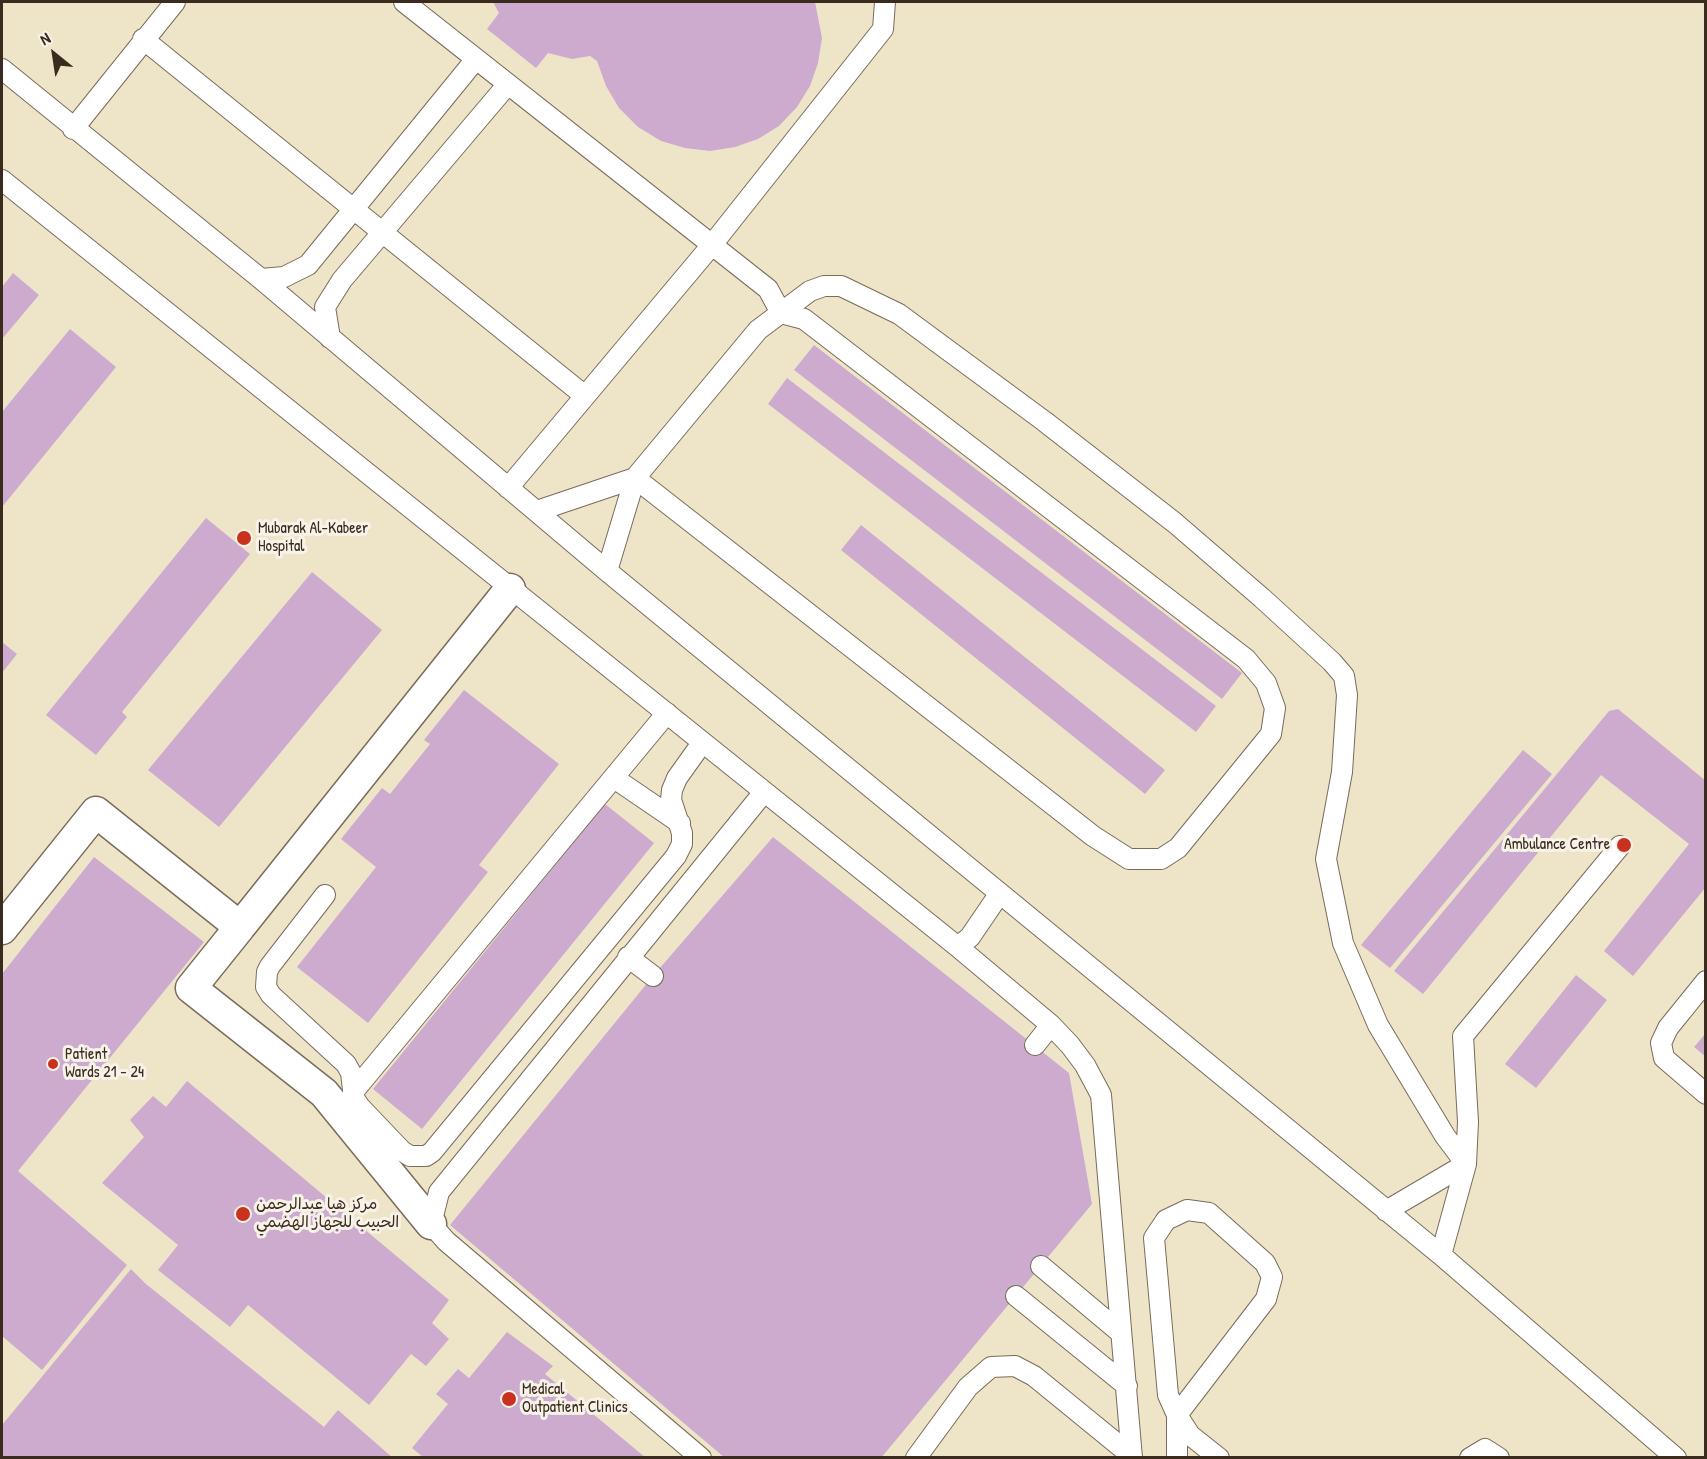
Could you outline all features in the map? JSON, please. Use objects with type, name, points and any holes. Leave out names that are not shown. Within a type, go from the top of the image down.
[{"type":"street","points":[[431,1224],[324,1093],[191,988],[510,589]]},
{"type":"street","points":[[2,929],[96,812],[240,927]]},
{"type":"lane","points":[[73,129],[143,39],[176,2]]},
{"type":"lane","points":[[404,2],[768,289],[781,313],[804,319],[1246,659],[1266,682],[1275,708],[1271,734],[1178,848],[1161,859],[1129,859],[1093,836],[635,478]]},
{"type":"lane","points":[[508,488],[711,246],[883,29],[885,2]]},
{"type":"lane","points":[[143,39],[585,396]]},
{"type":"lane","points":[[261,279],[284,277],[308,265],[476,59]]},
{"type":"lane","points":[[2,69],[73,129],[261,279],[607,572],[1441,1255],[1676,1458]]},
{"type":"lane","points":[[330,338],[326,307],[342,280],[508,84]]},
{"type":"lane","points":[[2,180],[510,589],[667,712],[702,743],[1052,1025],[1085,1065],[1101,1095],[1132,1457]]},
{"type":"lane","points":[[607,572],[635,478],[758,330],[810,291],[824,286],[841,286],[899,314],[1044,421],[1175,524],[1262,598],[1332,662],[1344,676],[1347,695],[1342,772],[1326,859],[1343,943],[1378,1025],[1445,1136],[1466,1164]]},
{"type":"lane","points":[[537,511],[635,478]]},
{"type":"lane","points":[[353,1092],[667,712]]},
{"type":"lane","points":[[325,895],[270,966],[267,972],[266,987],[271,995],[340,1057],[351,1073],[353,1092],[360,1107],[402,1151],[419,1158],[432,1152],[676,856],[682,844],[680,823],[671,800],[672,790],[702,743]]},
{"type":"lane","points":[[614,778],[680,823]]},
{"type":"lane","points":[[701,1458],[446,1241],[431,1224],[439,1192],[764,792]]},
{"type":"lane","points":[[1441,1255],[1466,1164],[1468,1122],[1463,1036],[1620,846]]},
{"type":"lane","points":[[958,947],[970,936],[1000,893]]},
{"type":"lane","points":[[628,957],[653,976]]},
{"type":"lane","points":[[1706,981],[1668,1028],[1661,1043],[1664,1058],[1706,1094]]},
{"type":"lane","points":[[1035,1045],[1052,1025]]},
{"type":"lane","points":[[1386,1211],[1466,1164]]},
{"type":"lane","points":[[1177,1458],[1177,1415],[1266,1299],[1272,1277],[1265,1263],[1209,1213],[1187,1210],[1166,1220],[1154,1238],[1168,1395],[1177,1415],[1190,1435],[1219,1458]]},
{"type":"lane","points":[[1041,1266],[1121,1333]]},
{"type":"lane","points":[[1016,1296],[1127,1386]]},
{"type":"lane","points":[[916,1458],[968,1387],[992,1366],[1015,1366],[1034,1376],[1132,1457]]},
{"type":"lane","points":[[1470,1458],[1485,1449],[1499,1458]]},
{"type":"building","points":[[493,2],[815,2],[822,38],[818,63],[810,86],[797,107],[779,126],[758,139],[735,147],[710,151],[685,148],[661,141],[638,127],[619,108],[606,86],[597,61],[590,56],[572,59],[548,53],[536,68],[487,29],[499,13]]},
{"type":"building","points":[[13,273],[39,295],[2,339],[2,287]]},
{"type":"building","points":[[70,329],[116,367],[2,507],[2,412]]},
{"type":"building","points":[[814,345],[1242,673],[1222,699],[794,370]]},
{"type":"building","points":[[787,378],[1216,706],[1196,732],[768,404]]},
{"type":"building","points":[[206,518],[250,554],[122,712],[127,717],[96,755],[46,715]]},
{"type":"building","points":[[861,525],[1165,770],[1145,794],[841,550]]},
{"type":"building","points":[[312,572],[382,630],[219,827],[148,770]]},
{"type":"building","points":[[2,642],[17,654],[2,673]]},
{"type":"building","points":[[464,690],[559,764],[479,865],[488,872],[368,1023],[297,967],[376,867],[341,839],[382,788],[390,794],[430,744],[424,740]]},
{"type":"building","points":[[1618,709],[1706,781],[1706,887],[1633,976],[1604,951],[1689,844],[1601,775],[1423,994],[1394,971],[1609,711]]},
{"type":"building","points":[[1523,750],[1552,774],[1390,968],[1361,945]]},
{"type":"building","points":[[605,804],[654,843],[422,1129],[373,1089]]},
{"type":"building","points":[[773,837],[1069,1073],[1092,1204],[881,1458],[725,1458],[450,1225],[653,976]]},
{"type":"building","name":"Patient Wards 21 - 24","points":[[94,857],[204,942],[18,1171],[127,1265],[42,1370],[2,1336],[2,974]]},
{"type":"building","points":[[1576,975],[1607,1000],[1536,1088],[1505,1064]]},
{"type":"building","points":[[1706,1033],[1706,1057],[1694,1047]]},
{"type":"building","name":"مركز هيا عبدالرحمن الحبيب للجهاز الهضمي","points":[[187,1081],[449,1300],[432,1323],[449,1339],[426,1366],[411,1354],[369,1405],[248,1305],[230,1327],[158,1270],[178,1245],[102,1183],[144,1137],[130,1120],[153,1096],[166,1107]]},
{"type":"building","points":[[131,1269],[146,1284],[324,1427],[338,1410],[393,1458],[2,1458],[2,1425]]},
{"type":"building","name":"Medical Outpatient Clinics","points":[[507,1332],[553,1366],[545,1374],[646,1458],[424,1458],[412,1448],[448,1404],[436,1394],[458,1369],[469,1378]]},
{"type":"place","name":"Mubarak Al-Kabeer Hospital","points":[[244,538]]},
{"type":"place","name":"Ambulance Centre","points":[[1624,845]]},
{"type":"place","name":"Patient Wards 21 - 24","points":[[53,1064]]},
{"type":"place","name":"مركز هيا عبدالرحمن الحبيب للجهاز الهضمي","points":[[243,1214]]},
{"type":"place","name":"Medical Outpatient Clinics","points":[[509,1399]]}]
